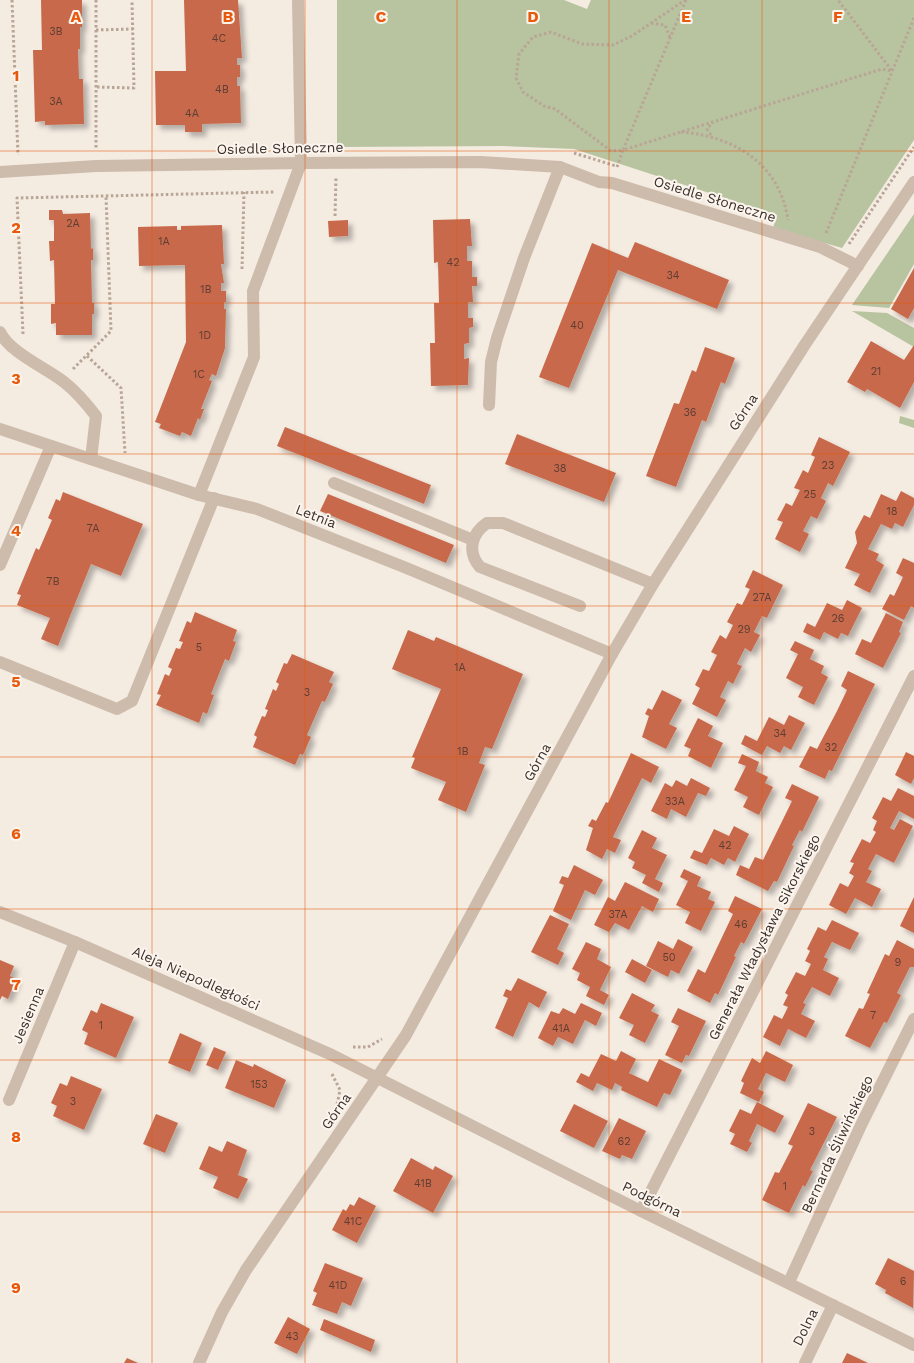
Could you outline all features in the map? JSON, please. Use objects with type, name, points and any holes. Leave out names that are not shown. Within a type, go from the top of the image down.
[{"type":"street","points":[[199,495],[254,357],[253,292],[301,163],[298,0]]},
{"type":"street","name":"Osiedle Słoneczne","points":[[0,172],[96,166],[301,163],[480,162],[560,167],[599,182],[612,183],[820,247],[858,266]]},
{"type":"street","points":[[490,405],[491,362],[497,338],[524,258],[560,167]]},
{"type":"street","name":"Górna","points":[[199,1363],[222,1312],[246,1270],[411,1026],[612,654],[653,584],[742,441],[914,182]]},
{"type":"street","points":[[0,332],[2,337],[17,349],[82,397],[96,416],[91,459]]},
{"type":"street","name":"Letnia","points":[[0,429],[199,495],[257,510],[386,560],[612,654]]},
{"type":"street","points":[[0,565],[51,446]]},
{"type":"street","points":[[334,483],[474,540]]},
{"type":"street","points":[[0,662],[117,710],[132,701],[214,498]]},
{"type":"street","points":[[580,606],[480,567],[472,554],[476,534],[487,523],[503,523],[653,584]]},
{"type":"street","name":"Generała Władysława Sikorskiego","points":[[641,1211],[914,676]]},
{"type":"street","name":"Aleja Niepodległości","points":[[0,912],[76,942],[378,1077]]},
{"type":"street","name":"Jesienna","points":[[9,1100],[76,942]]},
{"type":"street","name":"Bernarda Śliwińskiego","points":[[789,1282],[862,1123],[914,1018]]},
{"type":"street","name":"Podgórna","points":[[378,1077],[641,1211],[914,1345]]},
{"type":"street","name":"Dolna","points":[[805,1363],[833,1304]]},
{"type":"path","points":[[12,0],[19,171]]},
{"type":"path","points":[[96,0],[96,166]]},
{"type":"path","points":[[97,88],[134,88],[132,0]]},
{"type":"path","points":[[685,0],[613,45],[582,44],[551,32],[533,37],[519,54],[516,78],[523,92],[544,106],[555,109],[611,151],[623,150],[882,69],[892,70],[838,0]]},
{"type":"path","points":[[612,183],[623,150],[685,0]]},
{"type":"path","points":[[820,247],[914,18]]},
{"type":"path","points":[[650,23],[665,25],[670,38]]},
{"type":"path","points":[[96,30],[133,28]]},
{"type":"path","points":[[714,121],[707,129],[714,137]]},
{"type":"path","points":[[678,132],[714,137],[742,150],[758,162],[771,178],[786,210],[789,226],[787,237]]},
{"type":"path","points":[[840,256],[914,147]]},
{"type":"path","points":[[335,216],[336,171]]},
{"type":"path","points":[[30,340],[23,336],[16,198],[277,192],[294,182]]},
{"type":"path","points":[[242,270],[244,192]]},
{"type":"path","points":[[67,365],[74,369],[111,331],[106,196]]},
{"type":"path","points":[[87,356],[121,388],[126,454],[134,458]]},
{"type":"green space","points":[[337,0],[564,0],[587,9],[591,0],[914,0],[914,140],[842,248],[773,228],[777,215],[574,149],[502,146],[337,147]]},
{"type":"green space","points":[[914,214],[914,264],[889,308],[852,305]]},
{"type":"green space","points":[[852,311],[887,313],[914,328],[914,347]]},
{"type":"green space","points":[[900,416],[914,420],[914,428],[899,423]]},
{"type":"building","points":[[41,0],[82,0],[82,27],[80,27],[80,49],[78,49],[79,79],[83,79],[84,124],[45,125],[45,121],[35,122],[33,50],[42,50]]},
{"type":"building","points":[[184,0],[238,0],[242,58],[237,58],[237,65],[240,65],[240,77],[237,77],[237,86],[240,86],[241,123],[202,124],[202,132],[185,132],[185,125],[156,125],[155,71],[186,71]]},
{"type":"building","points":[[49,210],[62,210],[63,214],[90,213],[91,249],[93,248],[93,260],[91,260],[92,303],[94,303],[92,335],[56,335],[56,323],[51,324],[51,304],[55,304],[54,260],[50,261],[49,241],[54,241],[54,220],[49,220]]},
{"type":"building","points":[[470,219],[472,246],[467,246],[467,261],[472,261],[472,277],[477,277],[477,286],[472,286],[473,302],[468,302],[468,318],[473,318],[473,327],[469,328],[469,343],[464,344],[464,359],[469,358],[468,385],[431,386],[430,343],[435,343],[434,303],[439,303],[438,262],[434,263],[433,220]]},
{"type":"building","points":[[348,220],[348,236],[329,237],[328,221]]},
{"type":"building","points":[[222,225],[224,264],[221,264],[224,283],[221,283],[221,291],[226,291],[226,302],[224,302],[224,309],[226,309],[225,348],[216,376],[212,374],[209,380],[212,381],[201,409],[204,409],[200,420],[198,418],[191,436],[182,432],[180,436],[159,428],[161,424],[155,422],[186,342],[185,265],[139,266],[138,227],[177,226],[177,230],[181,230],[181,226]]},
{"type":"building","points":[[635,242],[729,280],[717,309],[618,270],[569,388],[539,377],[592,243],[628,258]]},
{"type":"building","points":[[914,268],[914,308],[908,319],[891,309]]},
{"type":"building","points":[[871,341],[904,360],[914,345],[914,382],[900,408],[867,389],[865,392],[847,382]]},
{"type":"building","points":[[705,347],[735,358],[725,384],[721,382],[706,422],[702,420],[676,487],[646,476],[674,403],[679,404],[692,370],[696,372]]},
{"type":"building","points":[[285,427],[431,485],[424,504],[277,446]]},
{"type":"building","points":[[517,434],[616,473],[604,502],[505,464]]},
{"type":"building","points":[[819,437],[850,452],[833,486],[828,483],[821,498],[826,501],[817,519],[811,516],[803,531],[809,534],[800,552],[775,539],[783,522],[777,520],[786,503],[792,506],[800,490],[794,488],[803,470],[808,473],[815,457],[811,455]]},
{"type":"building","points":[[901,491],[914,498],[914,505],[903,527],[895,523],[892,529],[881,524],[868,549],[879,554],[876,560],[884,565],[870,593],[854,585],[860,574],[845,568],[857,543],[855,532],[864,515],[870,518],[881,494],[896,501]]},
{"type":"building","points":[[63,492],[143,524],[121,576],[91,564],[58,646],[41,639],[50,618],[17,605],[21,595],[17,594],[36,548],[39,550],[52,520],[48,518],[56,499],[60,501]]},
{"type":"building","points":[[328,494],[454,545],[446,563],[320,511]]},
{"type":"building","points":[[903,558],[914,563],[914,608],[911,606],[904,620],[882,609],[890,594],[894,596],[903,577],[896,573]]},
{"type":"building","points":[[753,570],[783,585],[767,618],[762,616],[754,632],[760,635],[751,652],[745,648],[737,664],[742,666],[733,684],[728,681],[720,697],[726,700],[717,717],[692,704],[700,688],[695,685],[703,669],[709,671],[717,655],[711,652],[720,635],[726,639],[733,625],[727,622],[737,603],[742,605],[750,589],[745,587]]},
{"type":"building","points":[[847,600],[862,608],[848,636],[841,633],[838,639],[824,632],[820,640],[803,632],[807,623],[815,627],[827,603],[842,610]]},
{"type":"building","points":[[195,612],[237,630],[233,641],[236,642],[229,661],[225,659],[211,694],[214,695],[207,714],[203,712],[199,723],[156,705],[161,695],[157,694],[165,674],[169,676],[172,669],[168,667],[176,648],[180,649],[183,642],[179,641],[187,621],[191,623]]},
{"type":"building","points":[[886,613],[903,622],[899,632],[901,633],[883,668],[855,654],[862,639],[871,643]]},
{"type":"building","points":[[408,630],[434,641],[436,637],[523,674],[492,749],[485,747],[479,763],[485,765],[466,812],[438,800],[446,782],[411,768],[415,758],[412,757],[441,689],[392,669]]},
{"type":"building","points":[[795,641],[814,650],[810,659],[824,666],[821,673],[828,677],[814,705],[798,697],[803,687],[786,678],[798,654],[790,650]]},
{"type":"building","points":[[292,654],[334,672],[329,682],[333,684],[325,702],[322,701],[307,735],[311,737],[303,755],[300,754],[295,765],[253,747],[257,737],[254,735],[262,716],[265,717],[268,710],[265,709],[273,689],[276,691],[279,684],[276,682],[284,663],[287,664]]},
{"type":"building","points":[[848,671],[875,684],[832,771],[829,770],[825,779],[799,767],[810,746],[817,749],[837,711],[847,690],[841,686]]},
{"type":"building","points":[[662,690],[682,700],[669,724],[677,728],[666,749],[642,737],[649,716],[645,714],[648,708],[652,710]]},
{"type":"building","points":[[789,715],[805,723],[791,750],[784,746],[780,753],[767,746],[762,755],[741,744],[745,735],[757,741],[769,717],[784,725]]},
{"type":"building","points":[[698,718],[713,726],[708,736],[723,743],[711,768],[688,756],[691,749],[684,746]]},
{"type":"building","points":[[906,752],[914,756],[914,778],[911,784],[895,775]]},
{"type":"building","points":[[631,753],[659,767],[651,783],[642,778],[613,837],[621,840],[615,853],[607,849],[602,859],[586,850],[593,828],[588,826],[592,819],[596,821],[606,802],[608,803]]},
{"type":"building","points":[[742,754],[759,762],[756,771],[768,777],[765,783],[773,787],[759,815],[743,807],[748,797],[734,790],[746,766],[738,763]]},
{"type":"building","points":[[691,778],[710,788],[706,796],[698,793],[686,817],[671,809],[667,819],[651,811],[665,783],[672,787],[676,780],[687,786]]},
{"type":"building","points":[[792,784],[819,797],[802,832],[800,830],[792,845],[794,846],[777,882],[774,881],[768,891],[736,875],[740,865],[749,869],[755,857],[763,860],[792,801],[785,798]]},
{"type":"building","points":[[898,788],[914,796],[914,819],[899,811],[890,828],[894,830],[900,819],[913,826],[894,863],[876,854],[868,869],[872,871],[866,882],[881,889],[872,907],[855,898],[846,914],[829,905],[840,883],[848,887],[854,876],[849,873],[854,863],[850,862],[862,839],[870,843],[876,832],[873,830],[877,821],[872,818],[883,797],[891,801]]},
{"type":"building","points":[[734,826],[749,834],[735,862],[728,858],[724,865],[711,858],[707,865],[690,858],[694,850],[702,853],[714,829],[729,836]]},
{"type":"building","points":[[642,830],[657,838],[652,848],[667,855],[655,879],[663,883],[659,892],[642,883],[646,875],[632,868],[635,862],[628,858]]},
{"type":"building","points":[[574,865],[603,880],[595,895],[585,890],[571,920],[553,911],[564,885],[559,883],[562,876],[568,878]]},
{"type":"building","points":[[684,869],[701,877],[697,886],[711,892],[708,899],[715,902],[701,931],[685,923],[690,912],[676,905],[688,881],[680,877]]},
{"type":"building","points":[[625,882],[659,899],[653,912],[642,906],[629,930],[615,923],[609,932],[594,925],[608,897],[615,901]]},
{"type":"building","points":[[735,896],[762,909],[744,944],[741,942],[718,995],[715,993],[710,1003],[687,991],[698,969],[705,973],[733,914],[728,911]]},
{"type":"building","points":[[914,897],[914,933],[900,926]]},
{"type":"building","points":[[550,915],[569,924],[557,949],[564,953],[558,965],[531,952]]},
{"type":"building","points":[[832,920],[859,933],[850,950],[832,942],[824,957],[828,959],[823,970],[839,978],[830,996],[812,987],[803,1003],[806,1004],[801,1014],[815,1021],[806,1038],[788,1029],[780,1046],[763,1037],[774,1015],[782,1019],[788,1007],[783,1005],[788,995],[785,993],[796,972],[805,976],[811,964],[805,961],[810,951],[807,949],[818,927],[826,931]]},
{"type":"building","points":[[678,939],[693,947],[679,974],[671,970],[668,977],[646,966],[658,941],[673,949]]},
{"type":"building","points":[[897,940],[914,949],[914,967],[910,967],[897,993],[901,995],[887,1023],[884,1022],[870,1048],[845,1036],[859,1008],[863,1009],[870,994],[867,993],[885,954],[889,956]]},
{"type":"building","points":[[586,942],[601,949],[597,959],[611,967],[600,990],[609,995],[604,1005],[586,996],[590,987],[577,980],[580,973],[572,969]]},
{"type":"building","points":[[632,959],[652,970],[645,983],[625,972]]},
{"type":"building","points":[[0,960],[14,966],[10,976],[16,979],[8,999],[2,996],[0,1000]]},
{"type":"building","points":[[518,978],[547,992],[539,1008],[529,1002],[513,1037],[495,1028],[508,998],[503,996],[506,989],[511,991]]},
{"type":"building","points":[[632,993],[655,1005],[651,1011],[659,1015],[645,1043],[629,1035],[634,1025],[619,1018]]},
{"type":"building","points":[[101,1003],[134,1017],[116,1058],[84,1044],[88,1033],[82,1030],[91,1010],[97,1013]]},
{"type":"building","points":[[581,1003],[602,1013],[596,1026],[585,1020],[573,1044],[558,1037],[553,1046],[538,1038],[551,1011],[559,1014],[563,1008],[575,1014]]},
{"type":"building","points":[[678,1008],[706,1021],[689,1056],[686,1055],[682,1063],[665,1055],[679,1026],[671,1022]]},
{"type":"building","points":[[180,1033],[202,1043],[190,1072],[168,1063]]},
{"type":"building","points":[[214,1047],[226,1052],[218,1070],[206,1065]]},
{"type":"building","points":[[621,1051],[636,1059],[629,1073],[648,1082],[659,1059],[682,1070],[670,1095],[664,1093],[657,1107],[621,1090],[622,1087],[615,1083],[612,1090],[597,1083],[593,1091],[576,1082],[581,1073],[589,1077],[601,1054],[616,1061]]},
{"type":"building","points":[[766,1051],[793,1065],[785,1082],[766,1073],[758,1089],[764,1092],[759,1102],[740,1093],[744,1083],[741,1081],[752,1058],[760,1063]]},
{"type":"building","points":[[236,1060],[253,1067],[254,1064],[286,1080],[274,1108],[225,1088]]},
{"type":"building","points":[[71,1076],[102,1089],[84,1130],[53,1116],[57,1106],[51,1103],[60,1083],[67,1086]]},
{"type":"building","points":[[757,1102],[784,1116],[775,1133],[757,1124],[749,1141],[752,1143],[747,1152],[730,1144],[735,1134],[729,1131],[740,1109],[751,1114]]},
{"type":"building","points":[[808,1103],[837,1117],[810,1170],[813,1171],[805,1187],[803,1185],[789,1213],[762,1200],[775,1172],[779,1173],[793,1146],[788,1144]]},
{"type":"building","points":[[574,1104],[608,1121],[594,1148],[560,1131]]},
{"type":"building","points":[[156,1114],[178,1123],[165,1153],[143,1144]]},
{"type":"building","points":[[619,1118],[646,1131],[632,1159],[622,1155],[620,1159],[602,1151]]},
{"type":"building","points":[[227,1141],[247,1150],[238,1175],[248,1179],[238,1199],[213,1188],[218,1177],[199,1169],[209,1146],[222,1152]]},
{"type":"building","points":[[411,1158],[433,1170],[435,1166],[453,1176],[433,1213],[393,1191]]},
{"type":"building","points":[[359,1197],[376,1206],[357,1243],[332,1230],[343,1209],[346,1211],[350,1204],[354,1206]]},
{"type":"building","points":[[888,1258],[914,1271],[913,1308],[885,1293],[886,1290],[875,1284]]},
{"type":"building","points":[[325,1263],[363,1278],[351,1306],[342,1302],[337,1314],[312,1305],[317,1293],[313,1291]]},
{"type":"building","points":[[288,1317],[310,1329],[297,1354],[274,1343]]},
{"type":"building","points":[[324,1319],[375,1340],[371,1352],[320,1330]]},
{"type":"building","points":[[847,1353],[868,1363],[842,1363]]},
{"type":"building","points":[[127,1358],[138,1363],[124,1363]]}]
